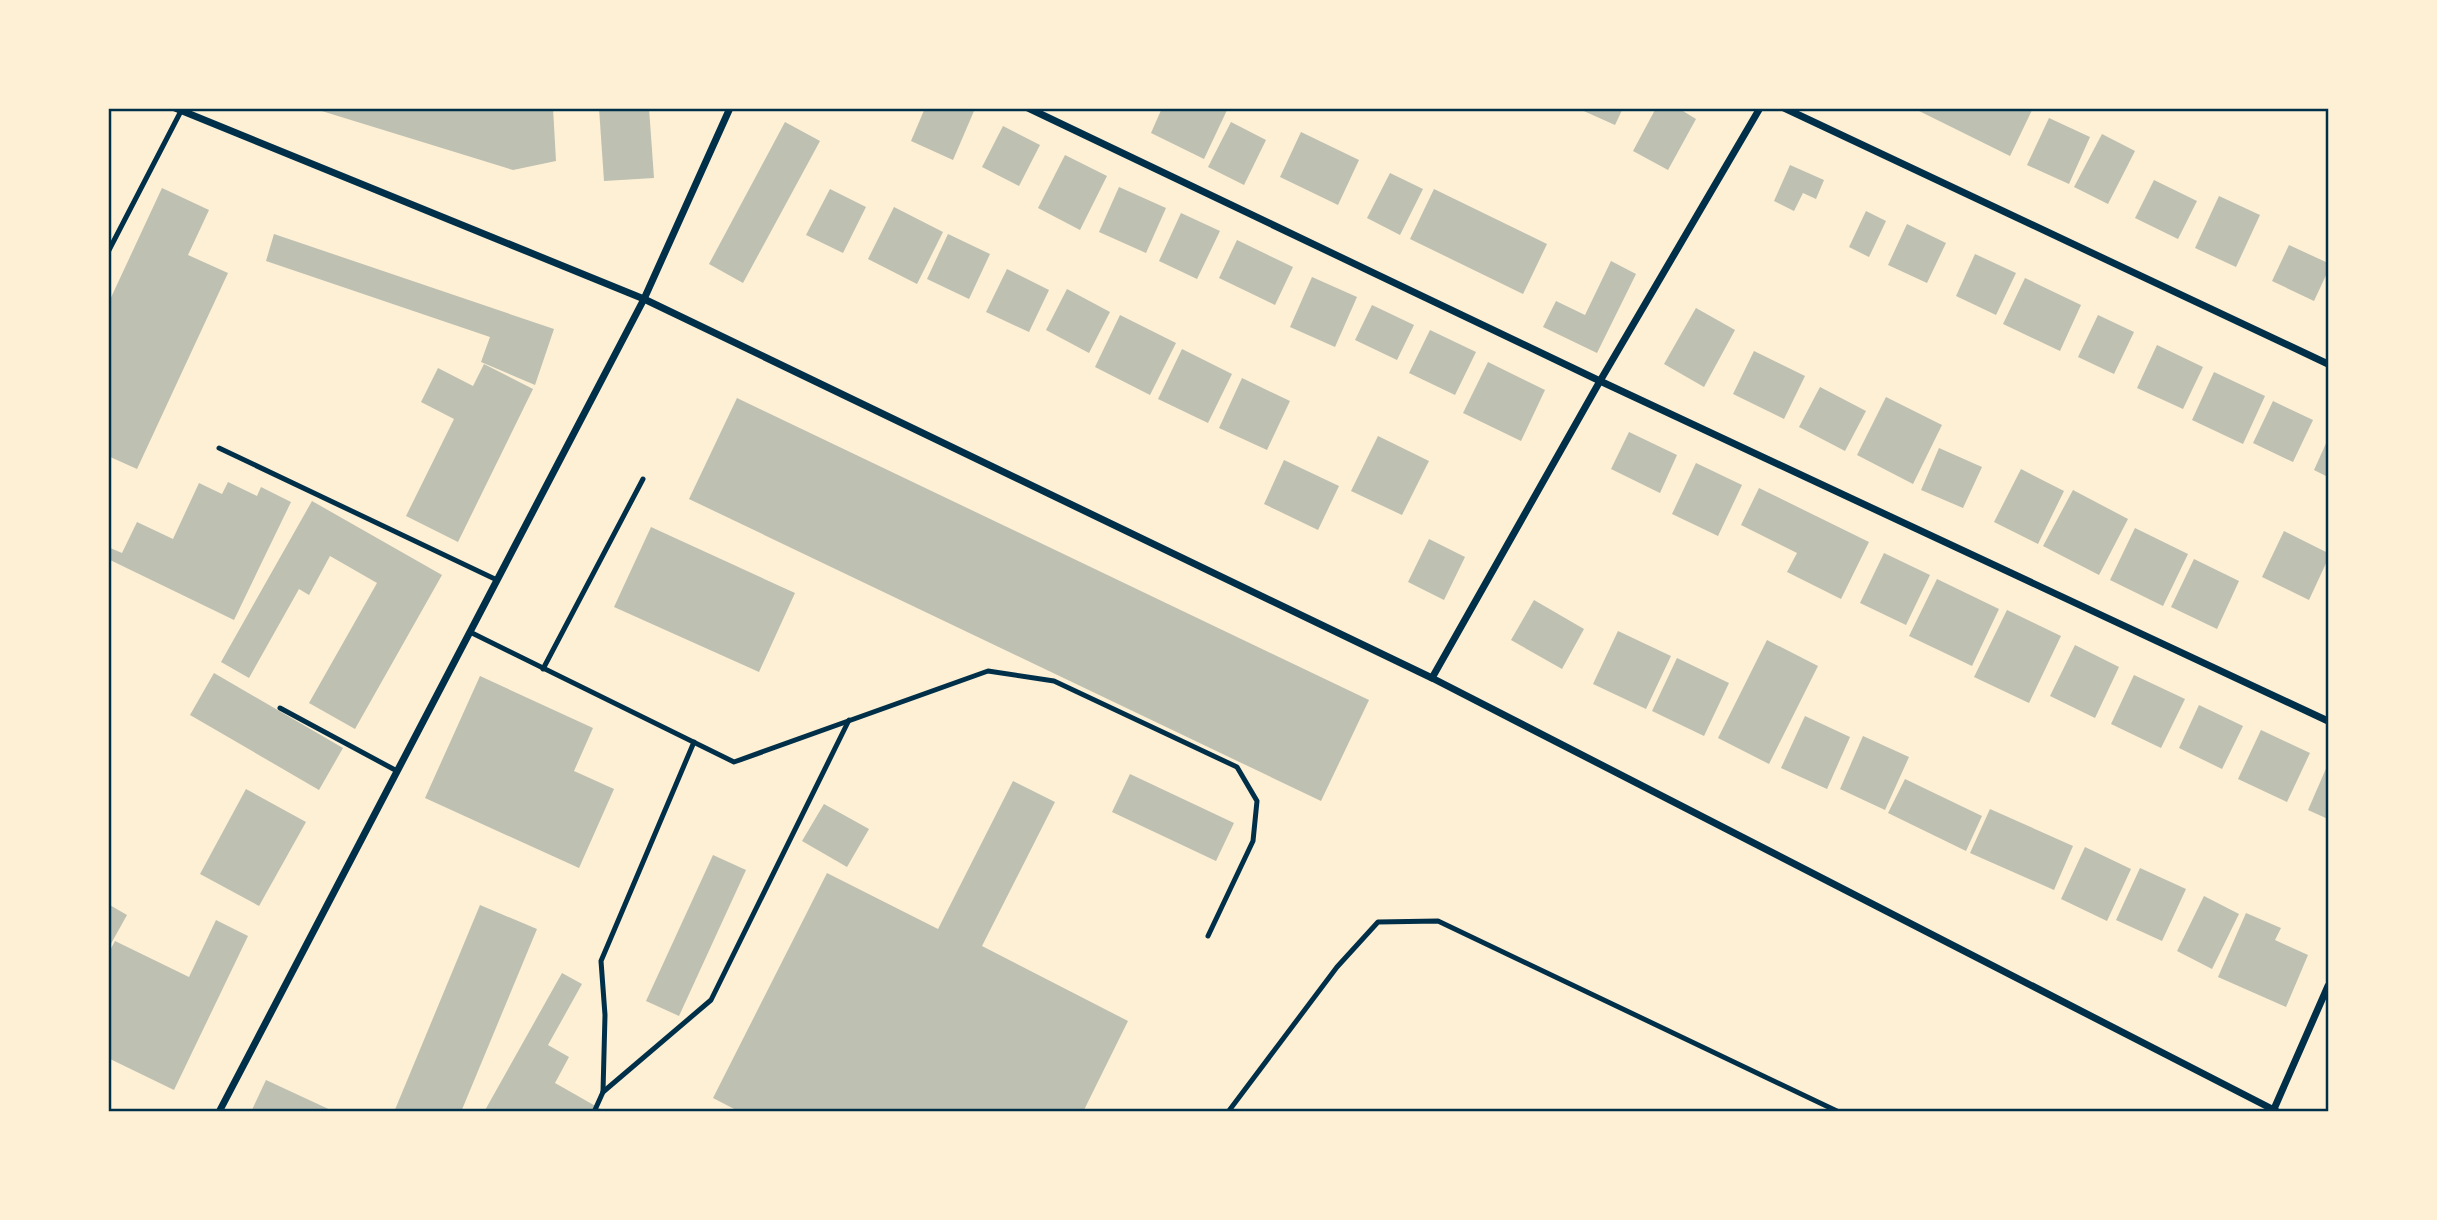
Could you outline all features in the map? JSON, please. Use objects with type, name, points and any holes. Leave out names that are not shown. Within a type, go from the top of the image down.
[{"type":"street","points":[[219,1111],[644,299],[730,108]]},
{"type":"street","points":[[1028,108],[1600,381],[2329,721]]},
{"type":"street","points":[[1432,678],[1600,381],[1760,108]]},
{"type":"street","points":[[1784,108],[2329,364]]},
{"type":"street","points":[[178,110],[644,299],[1432,678],[2276,1110],[2329,986]]},
{"type":"lane","points":[[108,252],[178,110]]},
{"type":"lane","points":[[219,448],[497,580]]},
{"type":"lane","points":[[542,669],[643,479]]},
{"type":"lane","points":[[470,632],[734,762],[988,671],[1054,681],[1237,767],[1257,801],[1253,841],[1208,936]]},
{"type":"lane","points":[[279,708],[397,771]]},
{"type":"lane","points":[[594,1111],[604,1092],[710,1000],[849,720]]},
{"type":"lane","points":[[604,1092],[601,961],[694,742]]},
{"type":"lane","points":[[1228,1111],[1337,967],[1378,922],[1437,921],[1839,1111]]},
{"type":"building","points":[[312,108],[553,108],[556,161],[513,170]]},
{"type":"building","points":[[599,108],[649,108],[654,178],[604,181]]},
{"type":"building","points":[[925,108],[969,108],[974,111],[953,160],[911,141]]},
{"type":"building","points":[[1162,108],[1228,108],[1204,159],[1151,133]]},
{"type":"building","points":[[1577,108],[1623,108],[1615,125]]},
{"type":"building","points":[[1656,108],[1678,108],[1696,119],[1668,170],[1633,151]]},
{"type":"building","points":[[1913,108],[2033,108],[2010,156]]},
{"type":"building","points":[[2049,118],[2090,137],[2069,184],[2027,165]]},
{"type":"building","points":[[785,122],[820,141],[743,283],[709,264]]},
{"type":"building","points":[[1231,122],[1266,140],[1244,185],[1208,167]]},
{"type":"building","points":[[1003,126],[1040,145],[1019,186],[982,167]]},
{"type":"building","points":[[1301,132],[1359,160],[1338,205],[1280,177]]},
{"type":"building","points":[[2102,134],[2135,151],[2108,204],[2074,187]]},
{"type":"building","points":[[1065,155],[1107,176],[1080,230],[1038,208]]},
{"type":"building","points":[[1790,165],[1824,180],[1816,199],[1803,193],[1794,211],[1774,201]]},
{"type":"building","points":[[1390,173],[1423,189],[1400,235],[1367,218]]},
{"type":"building","points":[[2154,180],[2197,201],[2178,239],[2135,218]]},
{"type":"building","points":[[1119,187],[1166,208],[1146,253],[1099,232]]},
{"type":"building","points":[[162,188],[209,210],[188,255],[228,273],[137,469],[108,456],[108,304]]},
{"type":"building","points":[[830,189],[866,207],[843,253],[806,235]]},
{"type":"building","points":[[1434,189],[1547,244],[1523,294],[1410,239]]},
{"type":"building","points":[[2219,196],[2260,215],[2236,267],[2195,248]]},
{"type":"building","points":[[894,207],[943,232],[917,284],[868,259]]},
{"type":"building","points":[[1866,211],[1886,221],[1869,257],[1849,247]]},
{"type":"building","points":[[1181,213],[1220,231],[1197,279],[1159,261]]},
{"type":"building","points":[[1907,224],[1946,243],[1927,283],[1888,265]]},
{"type":"building","points":[[274,234],[554,329],[535,385],[481,362],[490,337],[266,261]]},
{"type":"building","points":[[948,234],[990,254],[969,299],[927,279]]},
{"type":"building","points":[[1237,240],[1293,267],[1275,305],[1219,278]]},
{"type":"building","points":[[2289,245],[2328,263],[2328,271],[2314,301],[2272,281]]},
{"type":"building","points":[[1975,254],[2016,273],[1996,315],[1956,296]]},
{"type":"building","points":[[1611,261],[1636,274],[1597,353],[1543,327],[1556,301],[1585,315]]},
{"type":"building","points":[[1007,269],[1049,290],[1029,332],[986,312]]},
{"type":"building","points":[[1312,277],[1357,297],[1335,347],[1290,327]]},
{"type":"building","points":[[2025,278],[2081,305],[2060,351],[2003,324]]},
{"type":"building","points":[[1067,289],[1110,312],[1089,353],[1046,330]]},
{"type":"building","points":[[1372,305],[1414,325],[1397,360],[1355,340]]},
{"type":"building","points":[[1696,308],[1735,330],[1704,387],[1664,364]]},
{"type":"building","points":[[1120,315],[1176,343],[1150,395],[1095,367]]},
{"type":"building","points":[[2098,315],[2134,332],[2114,374],[2078,357]]},
{"type":"building","points":[[1430,330],[1476,352],[1455,395],[1409,373]]},
{"type":"building","points":[[2157,345],[2203,367],[2183,409],[2137,388]]},
{"type":"building","points":[[1182,349],[1232,374],[1208,423],[1158,399]]},
{"type":"building","points":[[1754,351],[1805,376],[1784,419],[1733,394]]},
{"type":"building","points":[[1488,362],[1545,390],[1521,441],[1463,413]]},
{"type":"building","points":[[484,364],[533,389],[458,542],[406,516],[454,419],[421,402],[438,368],[473,386]]},
{"type":"building","points":[[2214,372],[2265,396],[2243,444],[2192,420]]},
{"type":"building","points":[[1242,378],[1290,401],[1267,450],[1219,428]]},
{"type":"building","points":[[1820,387],[1866,411],[1845,451],[1799,427]]},
{"type":"building","points":[[1886,397],[1942,425],[1913,484],[1857,455]]},
{"type":"building","points":[[737,398],[1369,700],[1321,801],[689,499]]},
{"type":"building","points":[[2273,401],[2313,420],[2293,462],[2253,443]]},
{"type":"building","points":[[1629,432],[1677,455],[1660,493],[1611,469]]},
{"type":"building","points":[[1378,436],[1429,461],[1402,515],[1351,491]]},
{"type":"building","points":[[2328,439],[2328,477],[2314,470]]},
{"type":"building","points":[[1939,448],[1982,467],[1963,508],[1921,490]]},
{"type":"building","points":[[1284,460],[1339,486],[1318,530],[1264,504]]},
{"type":"building","points":[[1696,463],[1742,485],[1718,536],[1672,514]]},
{"type":"building","points":[[2021,469],[2064,491],[2038,544],[1994,522]]},
{"type":"building","points":[[228,482],[257,496],[261,487],[291,502],[234,620],[108,559],[108,547],[122,553],[137,522],[173,539],[199,483],[222,494]]},
{"type":"building","points":[[1759,488],[1869,542],[1841,599],[1787,572],[1797,553],[1741,525]]},
{"type":"building","points":[[2073,490],[2128,519],[2099,575],[2043,546]]},
{"type":"building","points":[[312,501],[442,575],[355,729],[309,703],[377,583],[330,556],[309,595],[299,589],[249,678],[221,662]]},
{"type":"building","points":[[651,527],[795,593],[759,672],[614,607]]},
{"type":"building","points":[[2135,528],[2188,554],[2163,606],[2110,580]]},
{"type":"building","points":[[2284,531],[2328,553],[2328,559],[2309,600],[2262,577]]},
{"type":"building","points":[[1429,539],[1465,557],[1444,600],[1408,582]]},
{"type":"building","points":[[1884,553],[1930,575],[1906,625],[1860,603]]},
{"type":"building","points":[[2194,559],[2239,581],[2217,629],[2171,607]]},
{"type":"building","points":[[1937,579],[1999,609],[1972,666],[1909,636]]},
{"type":"building","points":[[1534,600],[1584,629],[1562,669],[1511,640]]},
{"type":"building","points":[[2007,610],[2061,636],[2029,703],[1974,677]]},
{"type":"building","points":[[1618,631],[1671,656],[1646,709],[1593,684]]},
{"type":"building","points":[[1767,640],[1818,666],[1769,764],[1718,738]]},
{"type":"building","points":[[2075,645],[2119,667],[2095,718],[2050,696]]},
{"type":"building","points":[[1677,658],[1729,683],[1704,736],[1652,711]]},
{"type":"building","points":[[214,673],[343,748],[319,790],[190,715]]},
{"type":"building","points":[[2134,675],[2185,699],[2161,748],[2111,724]]},
{"type":"building","points":[[480,676],[593,728],[574,771],[614,789],[579,868],[425,798]]},
{"type":"building","points":[[2199,705],[2243,726],[2222,769],[2179,748]]},
{"type":"building","points":[[1805,716],[1850,737],[1827,789],[1781,768]]},
{"type":"building","points":[[2261,730],[2310,753],[2287,802],[2238,779]]},
{"type":"building","points":[[1863,736],[1909,757],[1885,810],[1840,789]]},
{"type":"building","points":[[2328,764],[2328,819],[2308,810]]},
{"type":"building","points":[[1130,774],[1234,823],[1216,861],[1112,812]]},
{"type":"building","points":[[1905,779],[1982,816],[1966,851],[1888,813]]},
{"type":"building","points":[[1013,781],[1055,802],[982,946],[1128,1021],[1083,1112],[740,1112],[713,1098],[827,873],[938,929]]},
{"type":"building","points":[[246,789],[306,822],[259,906],[200,874]]},
{"type":"building","points":[[824,804],[869,829],[847,867],[802,841]]},
{"type":"building","points":[[1990,809],[2073,846],[2054,890],[1970,853]]},
{"type":"building","points":[[2085,847],[2131,869],[2107,921],[2061,899]]},
{"type":"building","points":[[713,855],[746,870],[679,1016],[646,1001]]},
{"type":"building","points":[[2140,868],[2186,889],[2162,941],[2116,920]]},
{"type":"building","points":[[2204,896],[2239,914],[2212,969],[2177,951]]},
{"type":"building","points":[[108,904],[127,915],[108,949]]},
{"type":"building","points":[[480,905],[537,929],[461,1112],[394,1112]]},
{"type":"building","points":[[2246,913],[2281,928],[2275,940],[2308,955],[2286,1007],[2218,977]]},
{"type":"building","points":[[216,920],[248,936],[174,1090],[108,1058],[108,954],[115,941],[189,977]]},
{"type":"building","points":[[562,973],[582,984],[548,1045],[569,1057],[555,1083],[606,1112],[484,1112]]},
{"type":"building","points":[[266,1080],[335,1112],[251,1112]]}]
